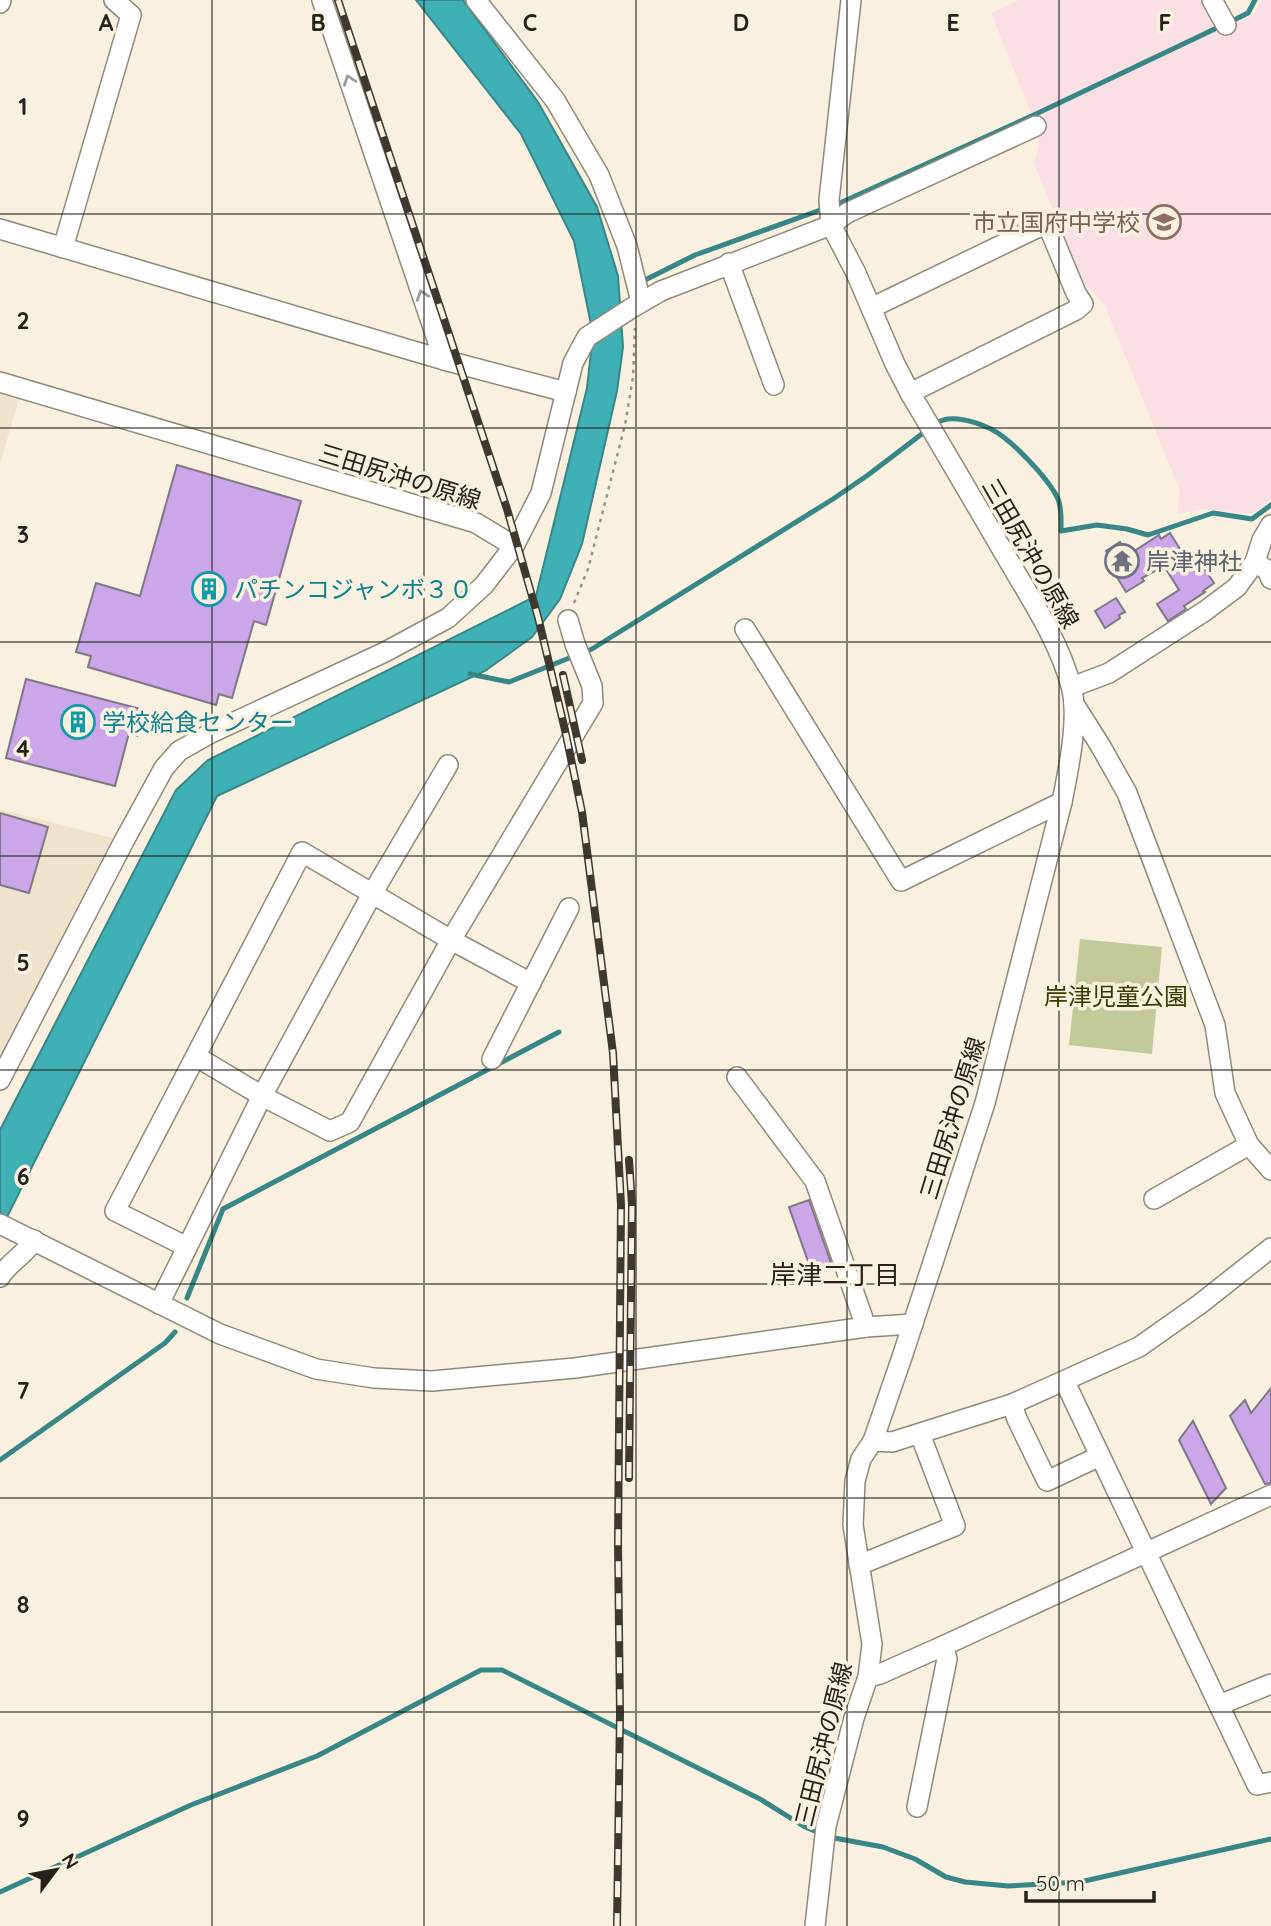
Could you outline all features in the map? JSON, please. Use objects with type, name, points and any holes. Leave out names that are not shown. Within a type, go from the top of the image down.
[{"type":"street","points":[[63,248],[131,15],[114,0]]},
{"type":"street","points":[[322,0],[444,360]]},
{"type":"street","points":[[476,0],[555,100],[599,175],[627,246],[635,306]]},
{"type":"street","points":[[831,225],[829,200],[851,0]]},
{"type":"street","points":[[1212,0],[1226,25]]},
{"type":"street","points":[[0,1080],[124,841],[164,768],[179,751],[211,733],[385,652],[448,618],[484,585],[514,547],[541,493],[573,363],[587,337],[661,291],[831,225],[846,213],[1036,126]]},
{"type":"street","points":[[871,308],[1047,223],[1083,304],[1076,310],[910,393]]},
{"type":"street","name":"三田尻沖の原線","points":[[815,1926],[826,1826],[854,1718],[868,1677],[872,1644],[853,1525],[855,1481],[861,1459],[873,1441],[985,1103],[1062,802],[1070,761],[1073,696],[1057,649],[1035,606],[910,393],[856,273],[831,225]]},
{"type":"street","points":[[0,229],[444,360],[566,392]]},
{"type":"street","points":[[729,263],[774,385]]},
{"type":"street","name":"三田尻沖の原線","points":[[0,382],[476,523],[514,547]]},
{"type":"street","points":[[1271,525],[1262,540],[1255,562],[1237,587],[1205,611],[1073,696],[1127,793],[1214,1025],[1225,1093],[1248,1145],[1271,1170]]},
{"type":"street","points":[[1255,562],[1266,570],[1271,579]]},
{"type":"street","points":[[197,1057],[262,1096],[330,1131],[350,1122],[451,940],[593,703],[592,685],[575,644],[569,620]]},
{"type":"street","points":[[745,629],[901,881],[1062,802]]},
{"type":"street","points":[[159,1304],[262,1096],[372,894],[448,765]]},
{"type":"street","points":[[187,1247],[115,1211],[302,852],[451,940],[531,983]]},
{"type":"street","points":[[492,1059],[569,908]]},
{"type":"street","points":[[737,1077],[815,1181],[866,1327]]},
{"type":"street","points":[[1154,1199],[1248,1145]]},
{"type":"street","points":[[0,1224],[220,1334],[316,1368],[374,1378],[432,1381],[575,1368],[866,1327],[913,1324]]},
{"type":"street","points":[[0,1277],[28,1250],[29,1237]]},
{"type":"street","points":[[873,1441],[892,1442],[1012,1404],[1139,1347],[1200,1304],[1271,1248]]},
{"type":"street","points":[[1065,1381],[1257,1785],[1271,1782]]},
{"type":"street","points":[[1012,1404],[1047,1481],[1100,1456]]},
{"type":"street","points":[[859,1565],[955,1526],[920,1434]]},
{"type":"street","points":[[868,1677],[943,1646],[1271,1495]]},
{"type":"street","points":[[917,1807],[947,1659],[943,1646]]},
{"type":"street","points":[[1219,1705],[1271,1684]]},
{"type":"path","points":[[569,620],[588,569],[625,425],[633,377],[635,306]]},
{"type":"shaded area","name":"市立国府中学校","points":[[1019,0],[1209,0],[1225,29],[1253,15],[1262,0],[1271,0],[1271,500],[1253,514],[1202,509],[1177,514],[1180,491],[1104,304],[1081,280],[1034,163],[1039,145],[1036,126],[991,13]]},
{"type":"shaded area","points":[[0,382],[22,388],[0,464]]},
{"type":"shaded area","points":[[0,809],[124,841],[0,1080]]},
{"type":"green space","name":"岸津児童公園","points":[[1080,939],[1162,947],[1152,1054],[1069,1045]]},
{"type":"water","points":[[416,0],[463,0],[538,102],[597,207],[618,276],[623,347],[617,391],[582,544],[560,599],[532,637],[485,671],[217,796],[0,1231],[0,1130],[176,790],[208,760],[536,596],[587,388],[593,334],[574,241],[521,134]]},
{"type":"building","name":"パチンコジャンボ３０","points":[[177,465],[301,501],[266,625],[254,621],[232,698],[219,694],[216,705],[88,667],[91,656],[76,652],[96,583],[140,596]]},
{"type":"building","points":[[1170,533],[1194,571],[1202,565],[1214,583],[1184,606],[1186,609],[1168,621],[1157,604],[1179,590],[1164,566],[1142,578],[1144,581],[1126,592],[1115,574],[1119,572],[1106,551],[1120,542],[1128,555],[1159,535],[1161,539]]},
{"type":"building","points":[[1116,598],[1125,612],[1105,628],[1095,611]]},
{"type":"building","name":"学校給食センター","points":[[26,679],[144,710],[137,736],[129,733],[115,786],[6,758]]},
{"type":"building","points":[[0,813],[48,827],[29,893],[0,885]]},
{"type":"building","points":[[809,1200],[831,1263],[811,1270],[789,1207]]},
{"type":"building","points":[[1271,1388],[1271,1483],[1265,1484],[1230,1416],[1245,1400],[1251,1413]]},
{"type":"building","points":[[1193,1421],[1226,1488],[1211,1504],[1179,1440]]},
{"type":"waterway","points":[[1230,22],[1248,13],[1255,0]]},
{"type":"waterway","points":[[641,282],[695,255],[840,203],[1221,26]]},
{"type":"waterway","points":[[935,424],[948,419],[971,421],[991,429],[1009,441],[1038,471],[1058,499],[1061,531],[1097,525],[1148,535],[1213,513],[1252,519],[1271,505]]},
{"type":"waterway","points":[[470,674],[509,682],[592,649],[833,499],[927,430]]},
{"type":"waterway","points":[[187,1298],[223,1209],[559,1032]]},
{"type":"waterway","points":[[0,1460],[165,1343],[175,1332]]},
{"type":"waterway","points":[[0,1892],[191,1805],[317,1756],[481,1670],[502,1670],[760,1799],[805,1827],[820,1833]]},
{"type":"waterway","points":[[829,1837],[883,1847],[915,1859],[946,1877],[965,1882],[1008,1886],[1080,1882],[1271,1839]]},
{"type":"railway","points":[[338,0],[507,509],[538,617],[582,812],[613,1053],[621,1205],[617,1926]]},
{"type":"railway","points":[[563,675],[582,760]]},
{"type":"railway","points":[[629,1160],[632,1205],[629,1478]]},
{"type":"place","name":"市立国府中学校","points":[[1164,222]]},
{"type":"place","name":"岸津神社","points":[[1122,561]]},
{"type":"place","name":"パチンコジャンボ３０","points":[[209,589]]},
{"type":"place","name":"学校給食センター","points":[[78,722]]},
{"type":"district","name":"岸津二丁目","points":[[835,1274]]}]
